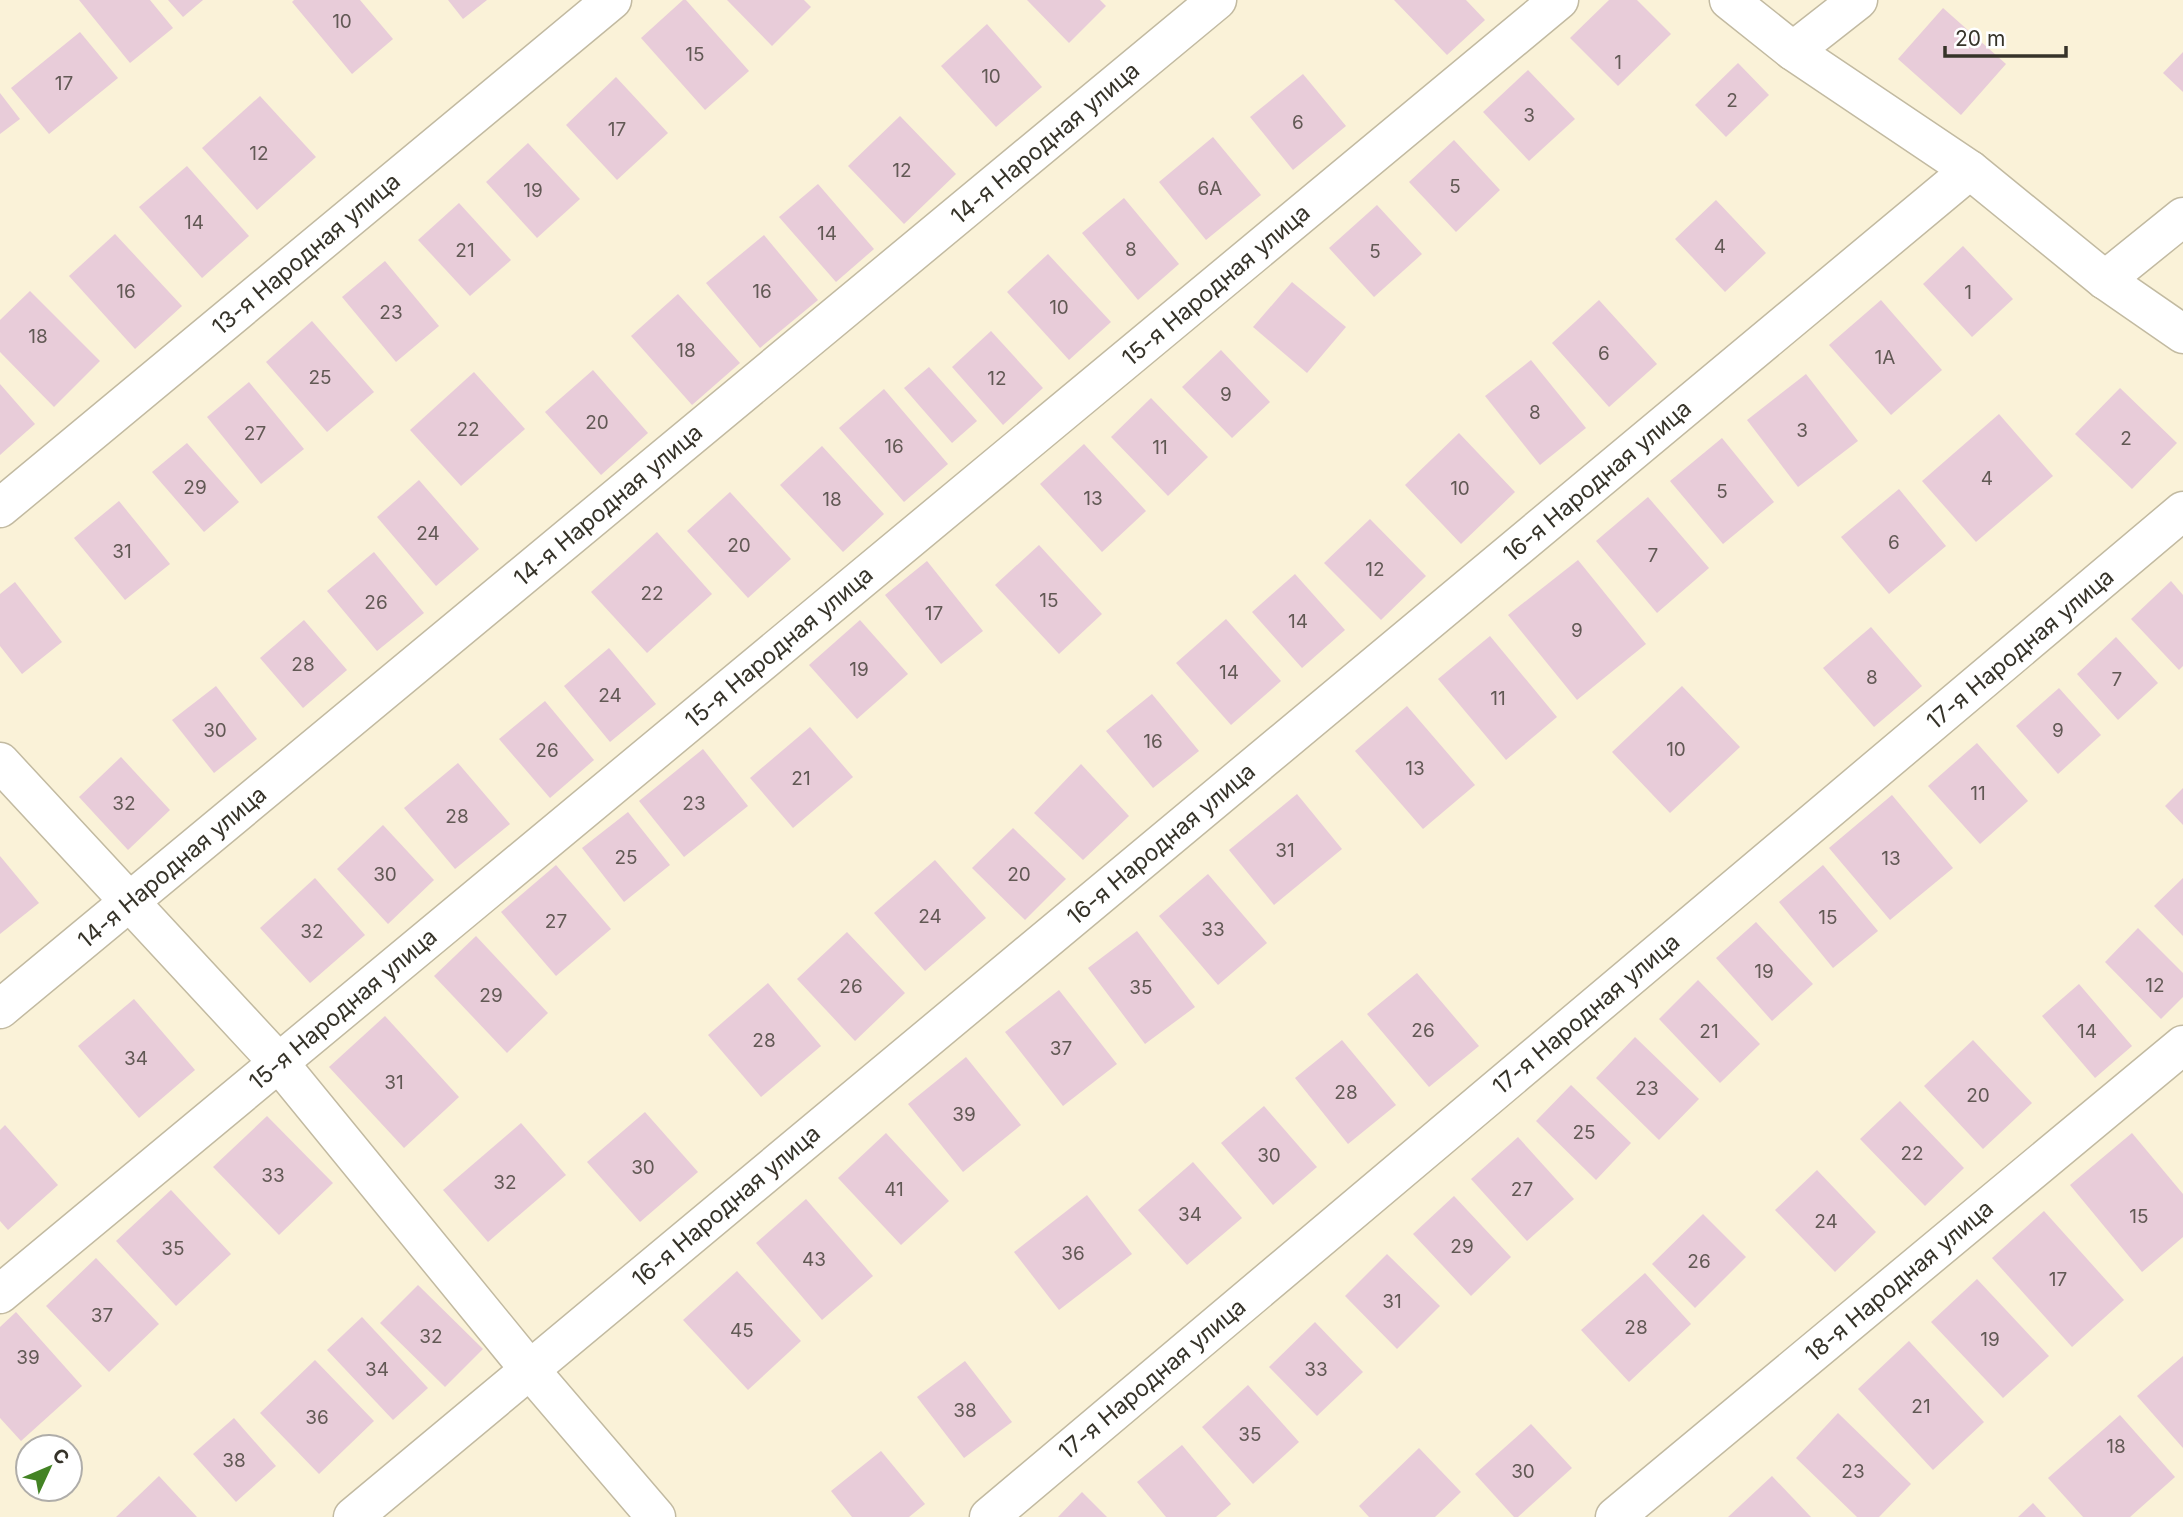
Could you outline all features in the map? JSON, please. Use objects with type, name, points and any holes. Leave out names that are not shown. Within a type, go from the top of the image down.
[{"type":"street","name":"13-я Народная улица","points":[[0,508],[612,0]]},
{"type":"street","name":"14-я Народная улица","points":[[0,1009],[1217,0]]},
{"type":"street","name":"15-я Народная улица","points":[[0,1294],[1559,0]]},
{"type":"street","points":[[1729,0],[1793,51],[1970,170],[2105,280],[2183,334]]},
{"type":"street","points":[[1793,51],[1858,0]]},
{"type":"street","name":"16-я Народная улица","points":[[353,1517],[1970,170]]},
{"type":"street","points":[[2105,280],[2183,217]]},
{"type":"street","name":"17-я Народная улица","points":[[989,1517],[2183,511]]},
{"type":"street","points":[[0,762],[279,1063],[530,1370],[656,1517]]},
{"type":"street","name":"18-я Народная улица","points":[[1615,1517],[2183,1045]]},
{"type":"building","points":[[79,0],[150,0],[173,28],[130,63]]},
{"type":"building","points":[[168,0],[203,0],[183,17]]},
{"type":"building","points":[[360,0],[393,39],[352,74],[292,2]]},
{"type":"building","points":[[448,0],[487,0],[463,19]]},
{"type":"building","points":[[686,0],[749,71],[705,110],[641,38]]},
{"type":"building","points":[[727,0],[804,0],[811,7],[772,46]]},
{"type":"building","points":[[1027,0],[1100,0],[1106,6],[1069,43]]},
{"type":"building","points":[[1394,0],[1466,0],[1485,20],[1447,55]]},
{"type":"building","points":[[1609,0],[1637,0],[1671,34],[1618,86],[1570,38]]},
{"type":"building","points":[[1943,8],[2006,64],[1961,115],[1898,59]]},
{"type":"building","points":[[987,24],[1042,87],[996,127],[941,66]]},
{"type":"building","points":[[80,32],[118,78],[49,134],[11,88]]},
{"type":"building","points":[[2183,52],[2183,92],[2163,73]]},
{"type":"building","points":[[1738,63],[1769,95],[1726,137],[1695,105]]},
{"type":"building","points":[[1528,70],[1575,119],[1529,161],[1483,112]]},
{"type":"building","points":[[1303,74],[1346,126],[1293,170],[1250,117]]},
{"type":"building","points":[[616,77],[668,133],[617,180],[566,125]]},
{"type":"building","points":[[0,93],[20,119],[0,134]]},
{"type":"building","points":[[260,96],[316,157],[257,210],[202,148]]},
{"type":"building","points":[[900,116],[956,174],[904,224],[848,166]]},
{"type":"building","points":[[1213,137],[1261,195],[1206,240],[1159,182]]},
{"type":"building","points":[[1454,140],[1500,190],[1456,232],[1409,182]]},
{"type":"building","points":[[528,143],[580,199],[537,238],[486,182]]},
{"type":"building","points":[[187,166],[249,236],[202,278],[139,207]]},
{"type":"building","points":[[818,184],[874,249],[836,282],[779,217]]},
{"type":"building","points":[[1124,198],[1179,264],[1138,300],[1082,233]]},
{"type":"building","points":[[1716,200],[1766,253],[1725,292],[1675,239]]},
{"type":"building","points":[[459,203],[511,260],[470,296],[418,240]]},
{"type":"building","points":[[1377,205],[1422,254],[1374,297],[1329,248]]},
{"type":"building","points":[[115,234],[182,306],[135,349],[69,276]]},
{"type":"building","points":[[764,235],[818,300],[760,348],[706,283]]},
{"type":"building","points":[[1963,246],[2013,299],[1972,337],[1923,284]]},
{"type":"building","points":[[1048,254],[1111,322],[1069,360],[1007,292]]},
{"type":"building","points":[[385,261],[439,326],[396,362],[342,297]]},
{"type":"building","points":[[1292,282],[1346,327],[1307,373],[1253,327]]},
{"type":"building","points":[[30,291],[100,361],[54,407],[0,352],[0,320]]},
{"type":"building","points":[[678,294],[740,363],[692,405],[631,336]]},
{"type":"building","points":[[1599,300],[1657,364],[1609,407],[1552,343]]},
{"type":"building","points":[[1881,300],[1942,370],[1891,415],[1829,345]]},
{"type":"building","points":[[312,321],[374,392],[327,432],[266,362]]},
{"type":"building","points":[[991,331],[1043,388],[1003,425],[952,367]]},
{"type":"building","points":[[1221,350],[1270,402],[1232,438],[1182,387]]},
{"type":"building","points":[[1531,360],[1586,428],[1540,465],[1485,396]]},
{"type":"building","points":[[929,367],[977,421],[952,443],[904,388]]},
{"type":"building","points":[[593,370],[648,433],[601,475],[545,412]]},
{"type":"building","points":[[474,372],[525,429],[461,486],[410,430]]},
{"type":"building","points":[[1806,374],[1858,441],[1798,487],[1747,420]]},
{"type":"building","points":[[249,382],[304,449],[261,484],[207,417]]},
{"type":"building","points":[[0,384],[35,424],[0,455]]},
{"type":"building","points":[[2120,388],[2177,443],[2132,489],[2075,434]]},
{"type":"building","points":[[884,389],[948,464],[904,502],[839,428]]},
{"type":"building","points":[[1151,398],[1208,457],[1168,496],[1111,437]]},
{"type":"building","points":[[1999,414],[2053,476],[1976,542],[1922,481]]},
{"type":"building","points":[[1459,433],[1515,492],[1461,544],[1405,485]]},
{"type":"building","points":[[1722,438],[1774,502],[1723,544],[1670,481]]},
{"type":"building","points":[[187,443],[239,502],[204,532],[152,472]]},
{"type":"building","points":[[1084,444],[1146,511],[1102,552],[1040,484]]},
{"type":"building","points":[[822,446],[884,514],[843,552],[780,485]]},
{"type":"building","points":[[419,480],[479,549],[436,586],[377,517]]},
{"type":"building","points":[[1899,489],[1946,546],[1889,594],[1841,537]]},
{"type":"building","points":[[730,492],[791,559],[748,598],[687,531]]},
{"type":"building","points":[[1648,497],[1709,568],[1657,613],[1596,541]]},
{"type":"building","points":[[119,501],[170,564],[125,600],[74,538]]},
{"type":"building","points":[[1370,519],[1426,576],[1381,620],[1324,563]]},
{"type":"building","points":[[657,532],[712,594],[647,653],[591,592]]},
{"type":"building","points":[[1039,545],[1102,614],[1059,654],[995,585]]},
{"type":"building","points":[[374,552],[424,613],[377,651],[327,591]]},
{"type":"building","points":[[1578,560],[1646,644],[1577,700],[1508,615]]},
{"type":"building","points":[[927,561],[983,631],[941,664],[885,595]]},
{"type":"building","points":[[1295,574],[1345,630],[1302,668],[1252,612]]},
{"type":"building","points":[[2171,581],[2183,595],[2183,666],[2179,670],[2131,619]]},
{"type":"building","points":[[15,582],[62,642],[22,674],[0,646],[0,594]]},
{"type":"building","points":[[1226,619],[1281,681],[1231,725],[1176,663]]},
{"type":"building","points":[[304,620],[347,670],[303,708],[260,658]]},
{"type":"building","points":[[860,620],[908,674],[857,719],[809,665]]},
{"type":"building","points":[[1871,627],[1922,686],[1874,727],[1823,668]]},
{"type":"building","points":[[1490,636],[1557,717],[1506,760],[1438,679]]},
{"type":"building","points":[[2116,637],[2158,683],[2118,720],[2077,674]]},
{"type":"building","points":[[609,648],[656,704],[610,742],[564,686]]},
{"type":"building","points":[[216,686],[257,739],[214,773],[172,720]]},
{"type":"building","points":[[1682,686],[1740,747],[1670,813],[1612,752]]},
{"type":"building","points":[[2059,688],[2101,735],[2058,774],[2016,726]]},
{"type":"building","points":[[1152,694],[1199,751],[1153,788],[1106,731]]},
{"type":"building","points":[[545,701],[594,760],[550,798],[499,739]]},
{"type":"building","points":[[1407,706],[1475,785],[1423,829],[1355,751]]},
{"type":"building","points":[[810,727],[853,777],[793,828],[750,778]]},
{"type":"building","points":[[1977,743],[2028,801],[1980,844],[1928,786]]},
{"type":"building","points":[[703,749],[748,806],[684,857],[639,801]]},
{"type":"building","points":[[121,757],[170,810],[128,850],[79,797]]},
{"type":"building","points":[[458,763],[510,824],[455,869],[404,808]]},
{"type":"building","points":[[1081,764],[1129,816],[1083,860],[1034,813]]},
{"type":"building","points":[[2183,788],[2183,825],[2165,806]]},
{"type":"building","points":[[1297,794],[1342,849],[1274,905],[1229,850]]},
{"type":"building","points":[[1892,795],[1953,868],[1890,920],[1829,848]]},
{"type":"building","points":[[628,812],[670,865],[624,902],[582,848]]},
{"type":"building","points":[[383,825],[434,880],[388,924],[337,869]]},
{"type":"building","points":[[1013,828],[1066,879],[1025,920],[972,868]]},
{"type":"building","points":[[0,856],[39,903],[0,934]]},
{"type":"building","points":[[935,860],[986,918],[925,971],[874,913]]},
{"type":"building","points":[[556,865],[611,929],[556,976],[501,912]]},
{"type":"building","points":[[1823,865],[1878,931],[1833,968],[1779,902]]},
{"type":"building","points":[[1208,874],[1267,943],[1218,985],[1159,916]]},
{"type":"building","points":[[315,878],[365,935],[310,983],[260,928]]},
{"type":"building","points":[[2183,878],[2183,936],[2154,906]]},
{"type":"building","points":[[1756,922],[1813,984],[1772,1021],[1716,958]]},
{"type":"building","points":[[2138,928],[2183,973],[2183,997],[2161,1019],[2105,962]]},
{"type":"building","points":[[1137,931],[1195,1007],[1145,1044],[1088,968]]},
{"type":"building","points":[[847,932],[905,993],[855,1041],[797,979]]},
{"type":"building","points":[[476,936],[548,1013],[507,1053],[434,976]]},
{"type":"building","points":[[1417,973],[1479,1046],[1429,1087],[1367,1014]]},
{"type":"building","points":[[1698,980],[1760,1044],[1720,1083],[1659,1019]]},
{"type":"building","points":[[768,983],[821,1046],[761,1097],[708,1035]]},
{"type":"building","points":[[2079,984],[2132,1046],[2095,1078],[2042,1016]]},
{"type":"building","points":[[1059,990],[1117,1064],[1063,1106],[1005,1032]]},
{"type":"building","points":[[134,999],[195,1070],[139,1118],[78,1046]]},
{"type":"building","points":[[385,1016],[459,1097],[404,1148],[329,1067]]},
{"type":"building","points":[[1635,1037],[1699,1099],[1659,1140],[1596,1078]]},
{"type":"building","points":[[1342,1040],[1396,1105],[1348,1144],[1295,1078]]},
{"type":"building","points":[[1973,1040],[2032,1103],[1983,1149],[1924,1086]]},
{"type":"building","points":[[966,1057],[1021,1125],[963,1172],[908,1104]]},
{"type":"building","points":[[1571,1085],[1631,1143],[1596,1180],[1536,1121]]},
{"type":"building","points":[[1900,1101],[1964,1168],[1925,1206],[1860,1139]]},
{"type":"building","points":[[1264,1106],[1317,1167],[1273,1205],[1221,1143]]},
{"type":"building","points":[[645,1112],[698,1172],[640,1222],[587,1162]]},
{"type":"building","points":[[267,1116],[333,1183],[279,1235],[213,1167]]},
{"type":"building","points":[[521,1123],[566,1175],[488,1242],[443,1190]]},
{"type":"building","points":[[5,1125],[58,1185],[8,1230],[0,1221],[0,1130]]},
{"type":"building","points":[[886,1133],[949,1201],[901,1245],[838,1178]]},
{"type":"building","points":[[2132,1133],[2183,1194],[2183,1237],[2142,1272],[2070,1185]]},
{"type":"building","points":[[1518,1137],[1574,1199],[1527,1241],[1471,1179]]},
{"type":"building","points":[[1193,1162],[1242,1218],[1187,1265],[1138,1210]]},
{"type":"building","points":[[1817,1170],[1876,1232],[1835,1272],[1775,1210]]},
{"type":"building","points":[[171,1190],[231,1254],[176,1306],[116,1241]]},
{"type":"building","points":[[1087,1195],[1132,1254],[1059,1310],[1014,1252]]},
{"type":"building","points":[[1454,1196],[1511,1257],[1471,1296],[1413,1234]]},
{"type":"building","points":[[806,1199],[873,1276],[822,1320],[756,1243]]},
{"type":"building","points":[[2044,1211],[2124,1300],[2072,1347],[1992,1258]]},
{"type":"building","points":[[1703,1214],[1746,1257],[1695,1308],[1652,1264]]},
{"type":"building","points":[[1387,1254],[1440,1306],[1397,1349],[1345,1296]]},
{"type":"building","points":[[96,1258],[159,1324],[109,1372],[46,1306]]},
{"type":"building","points":[[737,1271],[801,1341],[748,1390],[683,1320]]},
{"type":"building","points":[[1645,1273],[1691,1324],[1629,1382],[1581,1330]]},
{"type":"building","points":[[1977,1279],[2049,1356],[2003,1398],[1931,1322]]},
{"type":"building","points":[[418,1285],[483,1349],[445,1387],[380,1323]]},
{"type":"building","points":[[16,1312],[82,1386],[30,1433],[14,1433],[0,1418],[0,1327]]},
{"type":"building","points":[[362,1317],[428,1388],[393,1420],[327,1350]]},
{"type":"building","points":[[1315,1322],[1363,1372],[1317,1416],[1269,1367]]},
{"type":"building","points":[[1909,1341],[1984,1422],[1933,1470],[1858,1389]]},
{"type":"building","points":[[2183,1356],[2183,1448],[2137,1396]]},
{"type":"building","points":[[315,1360],[374,1421],[319,1474],[260,1413]]},
{"type":"building","points":[[965,1361],[1012,1422],[964,1458],[917,1397]]},
{"type":"building","points":[[1248,1385],[1299,1442],[1253,1484],[1202,1427]]},
{"type":"building","points":[[1838,1413],[1911,1484],[1879,1517],[1857,1517],[1796,1458]]},
{"type":"building","points":[[2120,1415],[2175,1477],[2130,1517],[2083,1517],[2048,1478]]},
{"type":"building","points":[[234,1418],[276,1466],[236,1502],[193,1454]]},
{"type":"building","points":[[1531,1424],[1572,1468],[1518,1517],[1514,1517],[1475,1474]]},
{"type":"building","points":[[1182,1445],[1231,1504],[1216,1517],[1166,1517],[1137,1482]]},
{"type":"building","points":[[1419,1448],[1461,1492],[1435,1517],[1369,1517],[1359,1506]]},
{"type":"building","points":[[881,1451],[925,1504],[909,1517],[852,1517],[831,1491]]},
{"type":"building","points":[[159,1476],[197,1517],[116,1517]]},
{"type":"building","points":[[1772,1476],[1811,1517],[1728,1517]]},
{"type":"building","points":[[1082,1492],[1107,1517],[1058,1517]]},
{"type":"building","points":[[2033,1503],[2046,1517],[2018,1517]]}]
